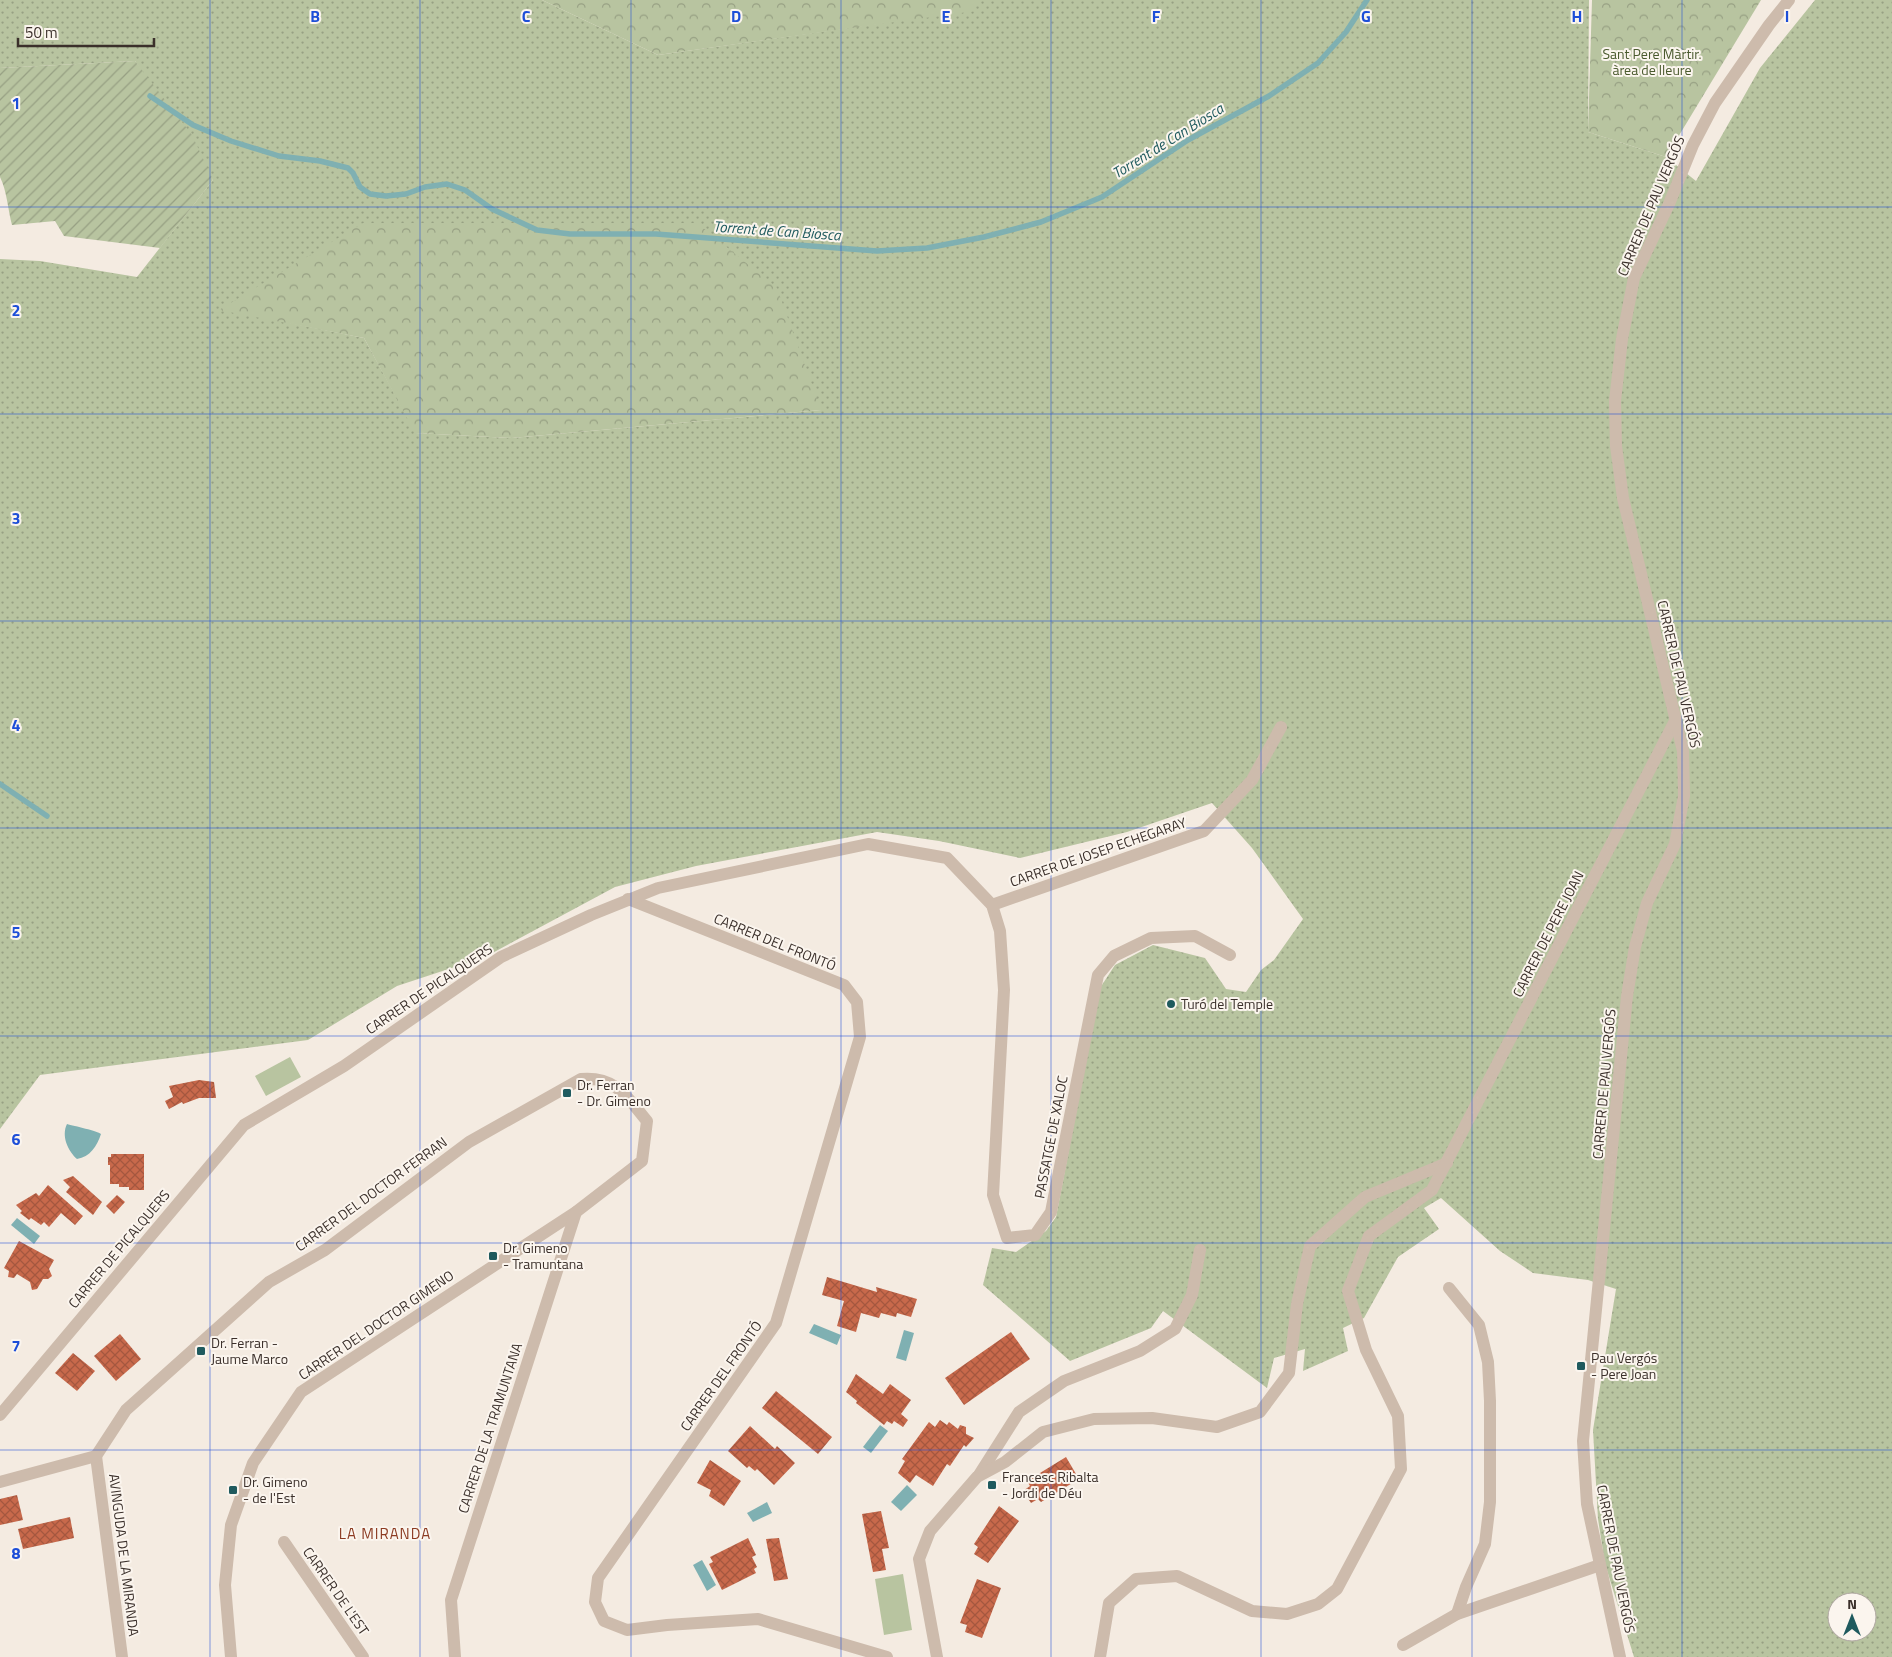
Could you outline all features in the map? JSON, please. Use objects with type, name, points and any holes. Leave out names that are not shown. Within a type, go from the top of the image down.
[{"type":"street","name":"CARRER DE PAU VERGÓS","points":[[1620,1657],[1587,1504],[1583,1441],[1627,996],[1635,947],[1647,903],[1675,844],[1684,796],[1683,751],[1623,498],[1616,446],[1615,401],[1622,339],[1634,278],[1666,210],[1693,145],[1715,103],[1769,25],[1789,0]]},
{"type":"street","name":"CARRER DE PERE JOAN","points":[[1100,1657],[1109,1603],[1136,1579],[1177,1576],[1252,1611],[1287,1614],[1318,1604],[1337,1589],[1401,1469],[1398,1416],[1366,1350],[1348,1291],[1369,1236],[1432,1190],[1676,719]]},
{"type":"street","name":"CARRER DE JOSEP ECHEGARAY","points":[[992,905],[1204,831],[1252,780],[1281,727]]},
{"type":"street","name":"CARRER DE PICALQUERS","points":[[0,1415],[244,1125],[344,1066],[501,958],[591,915],[658,888],[868,844],[947,858],[992,905]]},
{"type":"street","name":"CARRER DEL FRONTÓ","points":[[628,899],[844,985],[857,1002],[860,1036],[776,1323],[598,1578],[595,1602],[604,1621],[627,1630],[667,1625],[758,1619],[887,1657]]},
{"type":"street","name":"PASSATGE DE XALOC","points":[[992,905],[1000,931],[1004,990],[993,1195],[1007,1238],[1036,1236],[1051,1212],[1098,975],[1114,956],[1151,938],[1195,936],[1230,955]]},
{"type":"street","name":"CARRER DEL DOCTOR FERRAN","points":[[96,1456],[126,1410],[269,1282],[325,1250],[469,1142],[582,1079],[592,1078],[612,1082],[647,1121]]},
{"type":"street","name":"CARRER DEL DOCTOR GIMENO","points":[[231,1657],[225,1585],[230,1525],[253,1462],[302,1392],[576,1212],[642,1161],[647,1121]]},
{"type":"street","points":[[977,1477],[1005,1462],[1044,1432],[1094,1419],[1152,1418],[1217,1427],[1260,1412],[1289,1373],[1297,1304],[1310,1246],[1365,1197],[1447,1163]]},
{"type":"street","name":"CARRER DE LA TRAMUNTANA","points":[[455,1657],[451,1600],[576,1212]]},
{"type":"street","points":[[936,1657],[919,1560],[930,1531],[977,1477],[1019,1412],[1064,1381],[1140,1351],[1175,1329],[1192,1295],[1200,1250]]},
{"type":"street","points":[[1449,1288],[1479,1325],[1488,1362],[1490,1401],[1490,1502],[1485,1544],[1466,1587],[1457,1614]]},
{"type":"street","points":[[0,1482],[96,1456]]},
{"type":"street","name":"AVINGUDA DE LA MIRANDA","points":[[96,1456],[122,1657]]},
{"type":"street","name":"CARRER DE L'EST","points":[[284,1542],[363,1657]]},
{"type":"street","points":[[1403,1644],[1457,1614],[1600,1565]]},
{"type":"green space","points":[[0,0],[542,0],[658,55],[975,10],[975,0],[1589,0],[1588,132],[1666,157],[1696,181],[1760,68],[1815,0],[1892,0],[1892,1657],[1634,1657],[1605,1564],[1598,1519],[1593,1430],[1616,1289],[1588,1280],[1533,1273],[1500,1251],[1441,1198],[1424,1208],[1439,1229],[1398,1257],[1364,1318],[1343,1328],[1348,1351],[1303,1371],[1305,1349],[1274,1358],[1267,1388],[1163,1311],[1151,1328],[1070,1361],[983,1285],[992,1248],[1016,1252],[1046,1231],[1056,1217],[1100,988],[1115,965],[1153,945],[1205,958],[1226,989],[1246,992],[1261,970],[1274,960],[1303,919],[1252,848],[1212,803],[1127,832],[1020,858],[939,841],[877,832],[696,866],[615,887],[485,957],[397,986],[308,1040],[40,1075],[0,1129],[0,259],[40,261],[137,277],[213,180],[135,61],[0,68]],"holes":[[[220,309],[821,410],[512,438],[416,433],[364,338]]]},
{"type":"green space","points":[[542,0],[975,0],[975,11],[658,55]]},
{"type":"green space","name":"Sant Pere Màrtir. àrea de lleure","points":[[1592,0],[1761,0],[1666,157],[1588,132]]},
{"type":"green space","points":[[135,61],[192,135],[213,180],[160,248],[64,236],[55,221],[12,225],[6,194],[0,177],[0,68]]},
{"type":"green space","points":[[363,223],[697,223],[777,288],[821,410],[512,438],[415,433],[364,338],[219,310]]},
{"type":"green space","points":[[290,1057],[301,1077],[266,1096],[255,1076]]},
{"type":"green space","points":[[903,1574],[912,1630],[884,1635],[875,1579]]},
{"type":"water","points":[[67,1124],[101,1134],[95,1147],[86,1156],[77,1159],[68,1148],[65,1138]]},
{"type":"water","points":[[17,1218],[40,1236],[34,1244],[11,1225]]},
{"type":"water","points":[[814,1324],[841,1335],[837,1345],[809,1333]]},
{"type":"water","points":[[904,1330],[914,1333],[906,1361],[896,1358]]},
{"type":"water","points":[[880,1425],[888,1431],[871,1453],[863,1447]]},
{"type":"water","points":[[907,1485],[917,1495],[901,1511],[891,1502]]},
{"type":"water","points":[[767,1502],[772,1513],[753,1522],[747,1513]]},
{"type":"water","points":[[702,1560],[716,1585],[707,1591],[693,1565]]},
{"type":"building","points":[[199,1080],[214,1082],[216,1098],[199,1098],[183,1104],[182,1102],[169,1109],[165,1101],[173,1097],[169,1086]]},
{"type":"building","points":[[111,1154],[144,1154],[144,1190],[129,1190],[129,1187],[119,1187],[119,1184],[110,1184],[108,1157],[111,1157]]},
{"type":"building","points":[[73,1176],[102,1202],[93,1215],[66,1192],[70,1187],[63,1180]]},
{"type":"building","points":[[48,1185],[83,1216],[75,1225],[61,1213],[49,1227],[44,1222],[41,1225],[31,1218],[29,1220],[20,1213],[22,1211],[16,1205],[36,1193],[39,1196]]},
{"type":"building","points":[[117,1195],[125,1202],[114,1214],[106,1206]]},
{"type":"building","points":[[19,1241],[54,1260],[49,1269],[52,1276],[48,1279],[43,1279],[37,1289],[32,1290],[30,1282],[17,1274],[14,1278],[8,1277],[9,1271],[4,1268]]},
{"type":"building","points":[[827,1277],[877,1292],[876,1287],[917,1299],[911,1317],[897,1313],[896,1317],[881,1313],[879,1318],[861,1313],[856,1332],[837,1326],[844,1301],[822,1295]]},
{"type":"building","points":[[1011,1332],[1030,1359],[964,1405],[945,1378]]},
{"type":"building","points":[[120,1334],[141,1359],[116,1381],[94,1356]]},
{"type":"building","points":[[73,1353],[95,1371],[77,1391],[55,1373]]},
{"type":"building","points":[[856,1374],[883,1394],[890,1384],[911,1400],[901,1414],[908,1420],[903,1427],[894,1421],[892,1424],[887,1421],[884,1425],[856,1403],[857,1401],[846,1392]]},
{"type":"building","points":[[776,1391],[832,1437],[818,1454],[762,1408]]},
{"type":"building","points":[[940,1420],[947,1425],[949,1422],[958,1429],[960,1425],[966,1427],[966,1434],[974,1438],[966,1447],[964,1445],[950,1466],[947,1464],[933,1486],[916,1475],[910,1483],[898,1473],[905,1461],[902,1459],[929,1422],[935,1427]]},
{"type":"building","points":[[750,1426],[775,1449],[777,1446],[795,1463],[774,1485],[757,1469],[755,1471],[749,1466],[747,1468],[728,1451]]},
{"type":"building","points":[[1066,1457],[1079,1479],[1041,1502],[1038,1499],[1031,1503],[1023,1491],[1030,1486],[1027,1481]]},
{"type":"building","points":[[710,1460],[741,1481],[724,1506],[709,1496],[711,1490],[697,1483]]},
{"type":"building","points":[[17,1495],[23,1520],[0,1525],[0,1499]]},
{"type":"building","points":[[999,1506],[1019,1521],[988,1563],[974,1554],[978,1547],[974,1544]]},
{"type":"building","points":[[881,1511],[889,1548],[882,1549],[886,1570],[873,1572],[862,1514]]},
{"type":"building","points":[[70,1517],[74,1538],[23,1549],[18,1529]]},
{"type":"building","points":[[748,1538],[756,1555],[752,1557],[757,1567],[754,1569],[756,1573],[722,1590],[709,1564],[713,1562],[710,1557]]},
{"type":"building","points":[[779,1538],[788,1579],[774,1581],[766,1539]]},
{"type":"building","points":[[977,1579],[1001,1588],[982,1638],[965,1632],[967,1625],[960,1623]]},
{"type":"waterway","name":"Torrent de Can Biosca","points":[[150,96],[193,125],[231,141],[279,156],[320,161],[348,168],[353,173],[360,187],[370,194],[386,196],[406,194],[425,187],[447,184],[465,190],[492,209],[537,230],[570,234],[656,234],[877,251],[927,248],[984,237],[1041,222],[1102,197],[1188,140],[1269,96],[1318,63],[1346,32],[1367,0]]},
{"type":"waterway","points":[[0,784],[47,816]]},
{"type":"place","name":"Turó del Temple","points":[[1171,1004]]},
{"type":"place","name":"Dr. Ferran - Dr. Gimeno","points":[[567,1093]]},
{"type":"place","name":"Dr. Gimeno - Tramuntana","points":[[493,1256]]},
{"type":"place","name":"Dr. Ferran - Jaume Marco","points":[[201,1351]]},
{"type":"place","name":"Pau Vergós - Pere Joan","points":[[1581,1366]]},
{"type":"place","name":"Francesc Ribalta - Jordi de Déu","points":[[992,1485]]},
{"type":"place","name":"Dr. Gimeno - de l'Est","points":[[233,1490]]},
{"type":"district","name":"LA MIRANDA","points":[[385,1534]]}]
